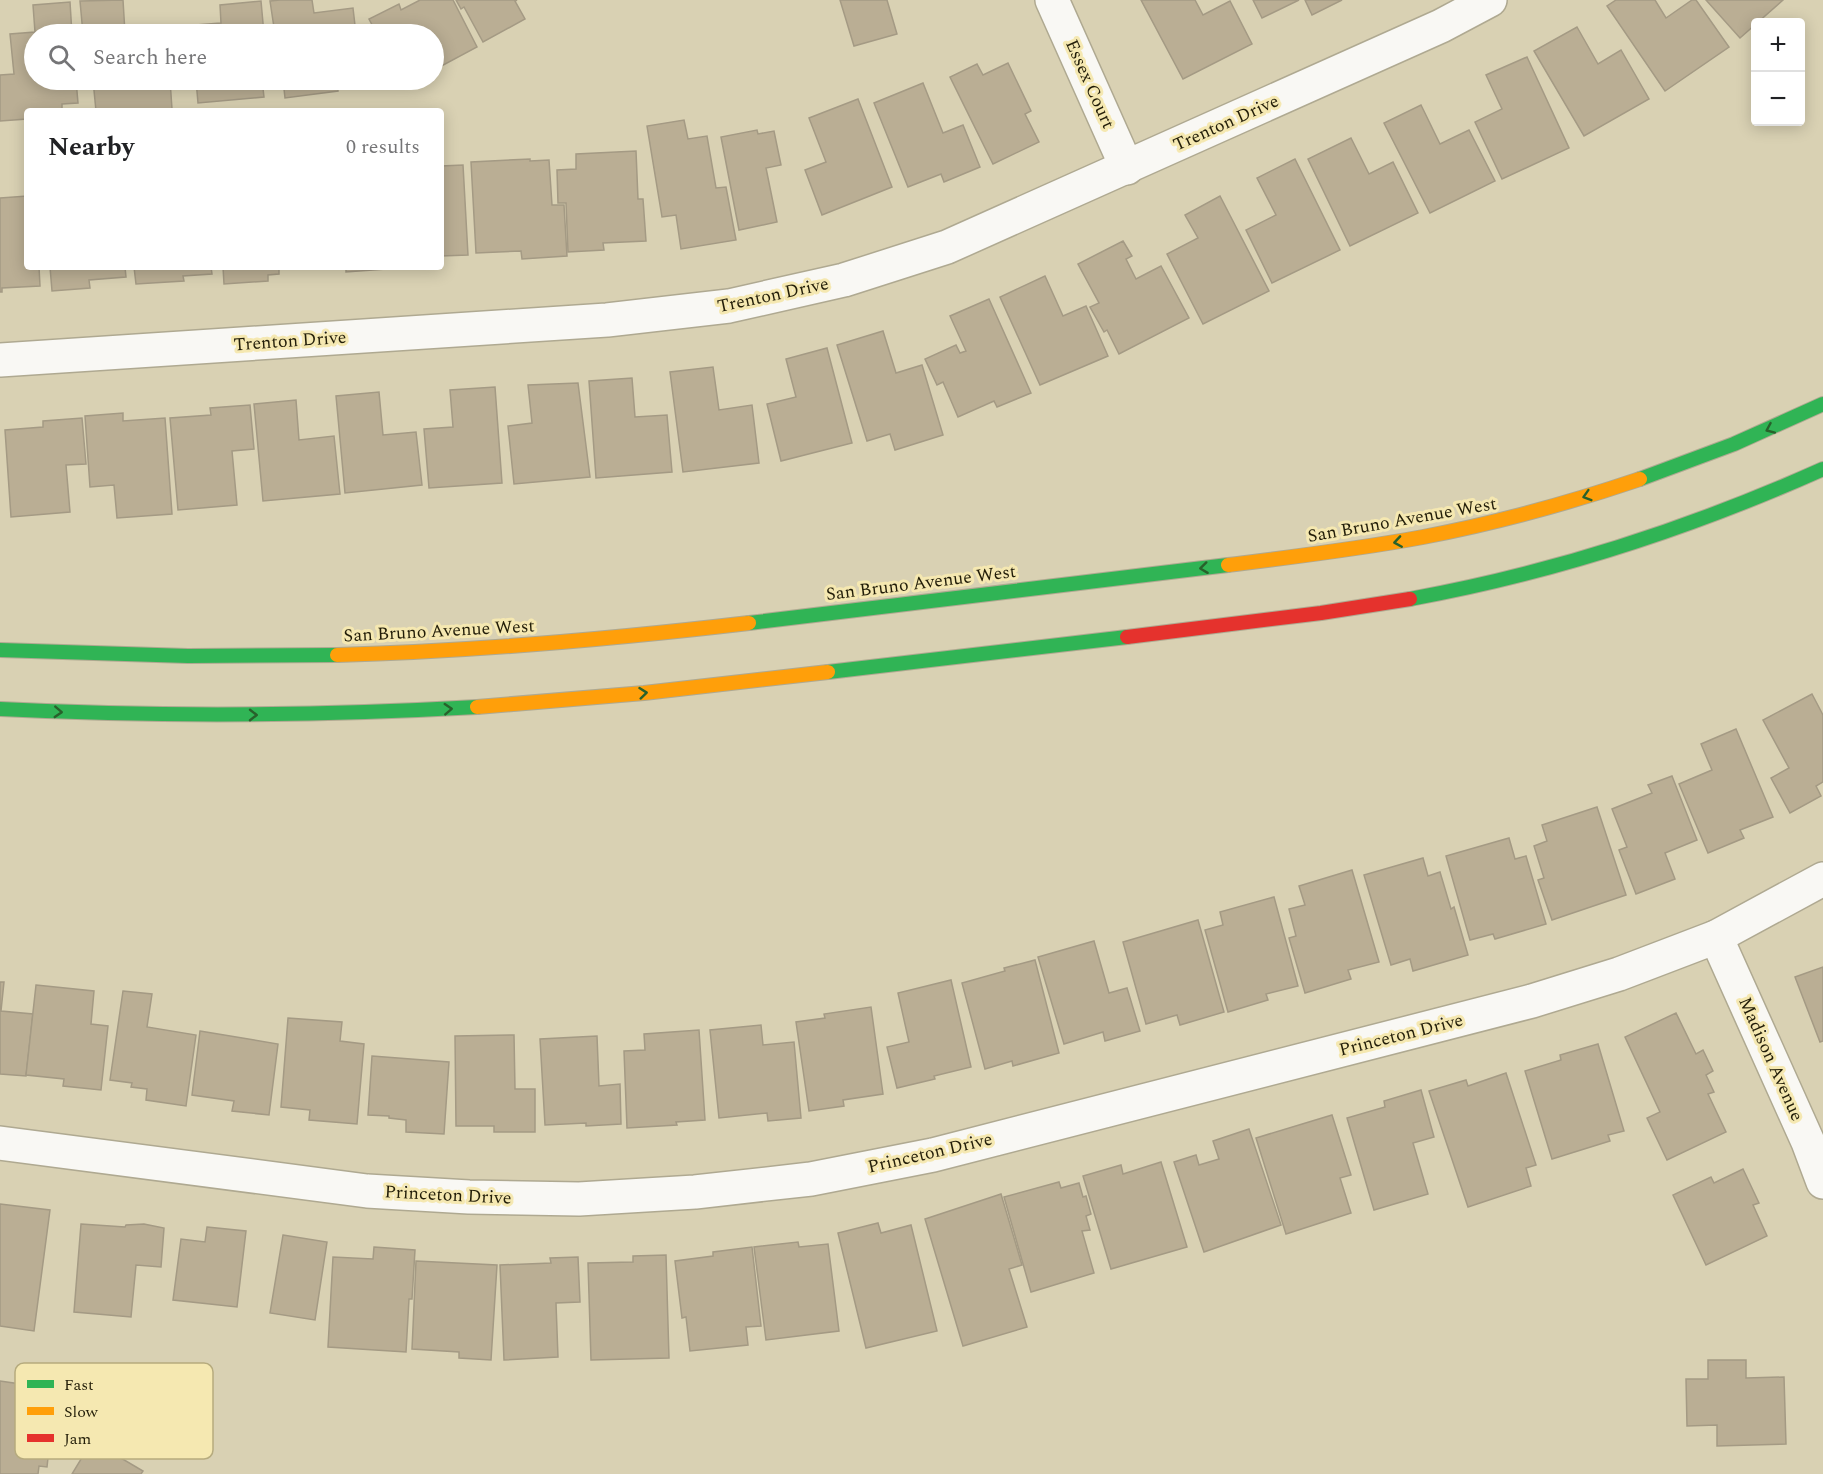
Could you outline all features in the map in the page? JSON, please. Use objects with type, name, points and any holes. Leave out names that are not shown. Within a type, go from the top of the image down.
[{"type":"main road","name":"San Bruno Avenue West","points":[[0,650],[116,655],[234,656],[390,653],[508,647],[703,627],[1339,552],[1457,531],[1534,512],[1611,489],[1724,448],[1823,404]]},
{"type":"main road","points":[[0,709],[110,714],[273,715],[435,709],[557,701],[729,684],[1321,613],[1471,587],[1560,565],[1714,515],[1823,469]]},
{"type":"street","name":"Essex Court","points":[[1052,0],[1127,168]]},
{"type":"street","name":"Trenton Drive","points":[[0,360],[607,320],[729,306],[844,280],[947,247],[1441,26],[1490,0]]},
{"type":"street","name":"Princeton Drive","points":[[0,1143],[367,1191],[469,1197],[579,1199],[695,1192],[811,1179],[933,1155],[1532,1001],[1619,974],[1716,937],[1823,879]]},
{"type":"street","name":"Madison Avenue","points":[[1716,937],[1808,1142],[1823,1182]]},
{"type":"building","points":[[123,0],[124,24],[82,24],[80,1]]},
{"type":"building","points":[[312,0],[314,13],[353,8],[355,24],[273,24],[270,1]]},
{"type":"building","points":[[420,0],[453,0],[477,47],[444,65],[444,24],[372,24],[369,19],[399,4],[401,10]]},
{"type":"building","points":[[456,0],[517,0],[515,1],[525,19],[483,42],[464,7],[461,9]]},
{"type":"building","points":[[840,0],[887,0],[897,34],[854,46]]},
{"type":"building","points":[[1141,0],[1195,0],[1203,15],[1230,1],[1252,44],[1183,79]]},
{"type":"building","points":[[1253,0],[1299,0],[1262,18]]},
{"type":"building","points":[[1305,0],[1342,0],[1312,15]]},
{"type":"building","points":[[1616,0],[1655,0],[1666,18],[1692,0],[1696,0],[1729,47],[1665,91],[1607,6]]},
{"type":"building","points":[[1706,0],[1783,0],[1763,18],[1751,18],[1751,28],[1740,38]]},
{"type":"building","points":[[261,1],[263,24],[208,24],[221,23],[220,5]]},
{"type":"building","points":[[70,2],[71,24],[34,24],[33,5]]},
{"type":"building","points":[[1577,27],[1598,64],[1621,50],[1649,99],[1584,136],[1534,51]]},
{"type":"building","points":[[24,33],[24,90],[77,90],[78,103],[62,104],[62,108],[24,108],[24,119],[0,121],[0,75],[14,74],[10,34]]},
{"type":"building","points":[[1527,57],[1569,148],[1502,179],[1475,122],[1502,109],[1486,75]]},
{"type":"building","points":[[1008,63],[1031,111],[1025,114],[1039,142],[993,164],[950,77],[977,64],[983,75]]},
{"type":"building","points":[[923,83],[943,133],[963,125],[980,167],[944,182],[941,174],[908,187],[874,103]]},
{"type":"building","points":[[94,90],[171,90],[172,108],[96,108]]},
{"type":"building","points":[[197,90],[263,90],[264,97],[198,103]]},
{"type":"building","points":[[284,90],[338,90],[338,91],[285,98]]},
{"type":"building","points":[[858,99],[892,187],[822,215],[805,170],[826,162],[809,118]]},
{"type":"building","points":[[1421,105],[1440,144],[1469,130],[1495,181],[1430,213],[1384,123]]},
{"type":"building","points":[[684,120],[688,139],[707,136],[716,188],[726,187],[736,240],[681,249],[676,215],[662,217],[647,126]]},
{"type":"building","points":[[757,130],[758,134],[774,131],[781,165],[766,168],[777,222],[739,230],[721,137]]},
{"type":"building","points":[[1351,138],[1369,174],[1393,162],[1418,213],[1350,246],[1308,159]]},
{"type":"building","points":[[636,151],[638,199],[643,199],[646,241],[603,243],[604,250],[568,252],[566,203],[558,203],[557,170],[576,169],[576,154]]},
{"type":"building","points":[[530,159],[530,161],[549,160],[552,205],[564,205],[567,256],[522,259],[521,251],[476,253],[471,162]]},
{"type":"building","points":[[1295,159],[1340,250],[1272,283],[1246,230],[1276,215],[1257,178]]},
{"type":"building","points":[[463,165],[468,255],[444,256],[444,166]]},
{"type":"building","points":[[24,196],[24,270],[39,270],[40,286],[2,288],[0,292],[0,198]]},
{"type":"building","points":[[1220,196],[1269,291],[1203,324],[1167,254],[1198,238],[1185,215]]},
{"type":"building","points":[[1123,241],[1132,256],[1126,259],[1136,279],[1161,266],[1189,318],[1119,354],[1107,330],[1104,332],[1090,307],[1099,303],[1078,264]]},
{"type":"building","points":[[50,270],[125,270],[126,277],[89,280],[90,288],[52,291]]},
{"type":"building","points":[[134,270],[211,270],[212,274],[183,276],[184,281],[136,284]]},
{"type":"building","points":[[223,270],[279,270],[279,274],[268,275],[268,281],[224,284]]},
{"type":"building","points":[[346,270],[373,270],[346,272]]},
{"type":"building","points":[[1045,276],[1063,316],[1086,306],[1108,356],[1040,385],[1000,297]]},
{"type":"building","points":[[989,299],[1031,393],[997,407],[994,401],[958,417],[943,382],[937,385],[925,359],[956,345],[960,353],[966,351],[950,316]]},
{"type":"building","points":[[883,331],[896,373],[922,365],[943,435],[895,450],[890,434],[867,441],[837,345]]},
{"type":"building","points":[[827,348],[852,443],[781,461],[767,404],[796,397],[786,359]]},
{"type":"building","points":[[713,367],[719,410],[752,405],[759,463],[683,472],[670,372]]},
{"type":"building","points":[[632,378],[635,417],[667,415],[672,472],[596,478],[589,381]]},
{"type":"building","points":[[578,383],[590,477],[514,484],[508,426],[532,423],[528,385]]},
{"type":"building","points":[[495,387],[502,483],[429,488],[424,429],[453,427],[450,390]]},
{"type":"building","points":[[379,392],[383,435],[416,432],[422,485],[345,493],[336,396]]},
{"type":"building","points":[[296,400],[299,440],[334,436],[340,494],[263,501],[254,404]]},
{"type":"building","points":[[250,405],[254,449],[232,451],[237,505],[178,510],[170,418],[211,415],[210,408]]},
{"type":"building","points":[[123,413],[123,421],[165,418],[172,514],[117,518],[114,485],[90,487],[85,416]]},
{"type":"building","points":[[82,418],[86,464],[66,465],[70,512],[11,517],[5,430],[43,427],[43,421]]},
{"type":"building","points":[[1812,694],[1823,715],[1823,782],[1816,786],[1821,796],[1790,813],[1771,778],[1789,768],[1763,720]]},
{"type":"building","points":[[1736,729],[1773,817],[1740,830],[1744,838],[1708,853],[1679,784],[1712,770],[1701,744]]},
{"type":"building","points":[[1672,776],[1697,840],[1665,853],[1675,879],[1636,894],[1619,850],[1627,847],[1612,809],[1652,793],[1648,785]]},
{"type":"building","points":[[1597,807],[1626,895],[1552,920],[1538,880],[1544,878],[1534,846],[1547,841],[1542,825]]},
{"type":"building","points":[[1509,838],[1515,859],[1526,856],[1546,924],[1495,939],[1493,934],[1470,940],[1446,856]]},
{"type":"building","points":[[1423,858],[1428,876],[1440,872],[1451,909],[1454,907],[1468,955],[1413,971],[1410,959],[1391,965],[1364,875]]},
{"type":"building","points":[[1352,870],[1379,962],[1348,970],[1351,979],[1305,993],[1289,938],[1296,936],[1289,909],[1305,905],[1299,886]]},
{"type":"building","points":[[1274,897],[1298,986],[1266,994],[1268,1000],[1228,1012],[1205,930],[1223,925],[1220,912]]},
{"type":"building","points":[[1198,920],[1224,1012],[1180,1025],[1177,1015],[1146,1024],[1123,942]]},
{"type":"building","points":[[1094,941],[1109,993],[1127,988],[1140,1031],[1105,1041],[1103,1032],[1064,1044],[1038,957]]},
{"type":"building","points":[[1035,960],[1059,1053],[1013,1066],[1012,1061],[985,1069],[962,983]]},
{"type":"building","points":[[1823,967],[1823,1041],[1820,1042],[1795,977]]},
{"type":"building","points":[[951,980],[971,1067],[897,1088],[887,1047],[909,1042],[898,993]]},
{"type":"building","points":[[0,982],[4,982],[1,1011],[33,1014],[26,1076],[0,1074]]},
{"type":"building","points":[[36,985],[94,991],[91,1024],[108,1026],[101,1090],[63,1086],[64,1079],[26,1075]]},
{"type":"building","points":[[123,991],[152,994],[147,1027],[196,1035],[186,1106],[146,1100],[147,1089],[131,1087],[132,1083],[110,1080]]},
{"type":"building","points":[[871,1007],[883,1094],[843,1100],[844,1106],[809,1111],[796,1022],[825,1018],[824,1014]]},
{"type":"building","points":[[1676,1013],[1696,1054],[1703,1050],[1713,1071],[1706,1075],[1714,1092],[1708,1094],[1726,1132],[1667,1160],[1647,1118],[1660,1112],[1625,1037]]},
{"type":"building","points":[[288,1018],[342,1022],[340,1041],[364,1044],[357,1124],[309,1120],[310,1110],[281,1107]]},
{"type":"building","points":[[761,1025],[763,1045],[794,1042],[801,1118],[768,1121],[767,1113],[719,1118],[710,1030]]},
{"type":"building","points":[[699,1030],[705,1120],[676,1122],[677,1125],[627,1128],[624,1051],[645,1050],[644,1034]]},
{"type":"building","points":[[200,1031],[278,1044],[269,1115],[232,1111],[234,1101],[192,1095]]},
{"type":"building","points":[[514,1035],[515,1089],[535,1089],[535,1132],[494,1132],[494,1126],[456,1126],[455,1036]]},
{"type":"building","points":[[597,1036],[599,1086],[620,1084],[621,1124],[545,1125],[540,1039]]},
{"type":"building","points":[[1598,1044],[1624,1131],[1608,1135],[1610,1141],[1552,1159],[1525,1071],[1561,1060],[1560,1055]]},
{"type":"building","points":[[372,1056],[449,1062],[444,1134],[406,1132],[406,1120],[368,1115]]},
{"type":"building","points":[[1506,1073],[1536,1165],[1526,1168],[1531,1186],[1468,1207],[1429,1091],[1466,1080],[1468,1086]]},
{"type":"building","points":[[1421,1090],[1434,1137],[1413,1143],[1428,1194],[1374,1210],[1347,1118],[1385,1107],[1384,1101]]},
{"type":"building","points":[[1332,1115],[1351,1175],[1340,1178],[1351,1213],[1286,1234],[1256,1138]]},
{"type":"building","points":[[1249,1129],[1281,1225],[1204,1252],[1174,1162],[1196,1155],[1199,1165],[1219,1159],[1213,1141]]},
{"type":"building","points":[[1161,1162],[1187,1247],[1111,1269],[1083,1176],[1121,1165],[1123,1174]]},
{"type":"building","points":[[1743,1169],[1759,1203],[1753,1205],[1767,1236],[1706,1265],[1673,1195],[1711,1177],[1714,1183]]},
{"type":"building","points":[[1059,1182],[1061,1188],[1079,1183],[1083,1197],[1086,1196],[1091,1214],[1086,1216],[1090,1230],[1082,1231],[1094,1273],[1031,1292],[1004,1197]]},
{"type":"building","points":[[1001,1194],[1022,1265],[1009,1269],[1027,1327],[963,1346],[925,1219]]},
{"type":"building","points":[[0,1204],[50,1210],[34,1331],[0,1326]]},
{"type":"building","points":[[878,1223],[881,1233],[911,1225],[937,1331],[866,1348],[838,1233]]},
{"type":"building","points":[[81,1224],[125,1227],[126,1225],[144,1224],[164,1228],[161,1267],[136,1265],[131,1317],[74,1312]]},
{"type":"building","points":[[207,1227],[246,1231],[237,1307],[173,1300],[181,1239],[205,1242]]},
{"type":"building","points":[[283,1235],[327,1242],[315,1320],[270,1313]]},
{"type":"building","points":[[798,1242],[799,1247],[828,1244],[839,1331],[766,1340],[754,1247]]},
{"type":"building","points":[[374,1247],[415,1250],[406,1352],[328,1347],[333,1257],[373,1259]]},
{"type":"building","points":[[752,1247],[761,1326],[746,1327],[748,1345],[690,1351],[686,1317],[682,1318],[675,1261],[713,1256],[713,1252]]},
{"type":"building","points":[[666,1255],[669,1358],[591,1360],[588,1263],[633,1262],[633,1256]]},
{"type":"building","points":[[578,1257],[580,1302],[556,1303],[558,1357],[504,1360],[500,1265],[551,1263],[550,1258]]},
{"type":"building","points":[[416,1261],[497,1265],[491,1360],[459,1358],[459,1352],[412,1349]]},
{"type":"building","points":[[1708,1360],[1746,1360],[1746,1378],[1784,1377],[1786,1444],[1717,1446],[1717,1425],[1687,1426],[1686,1379],[1708,1379]]},
{"type":"building","points":[[0,1381],[15,1383],[15,1459],[48,1459],[47,1467],[39,1466],[38,1474],[0,1474]]},
{"type":"building","points":[[81,1459],[123,1459],[143,1471],[141,1474],[72,1474]]},
{"type":"traffic: fast","points":[[1640,479],[1734,444],[1823,404]]},
{"type":"traffic: fast","points":[[1410,599],[1516,576],[1621,546],[1723,511],[1823,469]]},
{"type":"traffic: fast","points":[[749,623],[1228,565]]},
{"type":"traffic: fast","points":[[828,672],[1127,637]]},
{"type":"traffic: fast","points":[[0,650],[188,656],[337,655]]},
{"type":"traffic: fast","points":[[0,709],[238,714],[477,707]]},
{"type":"traffic: slow","points":[[1228,565],[1350,549],[1451,531],[1533,512],[1640,479]]},
{"type":"traffic: slow","points":[[337,655],[543,644],[749,623]]},
{"type":"traffic: slow","points":[[477,707],[644,693],[828,672]]},
{"type":"traffic: jam","points":[[1127,637],[1321,613],[1410,599]]}]
